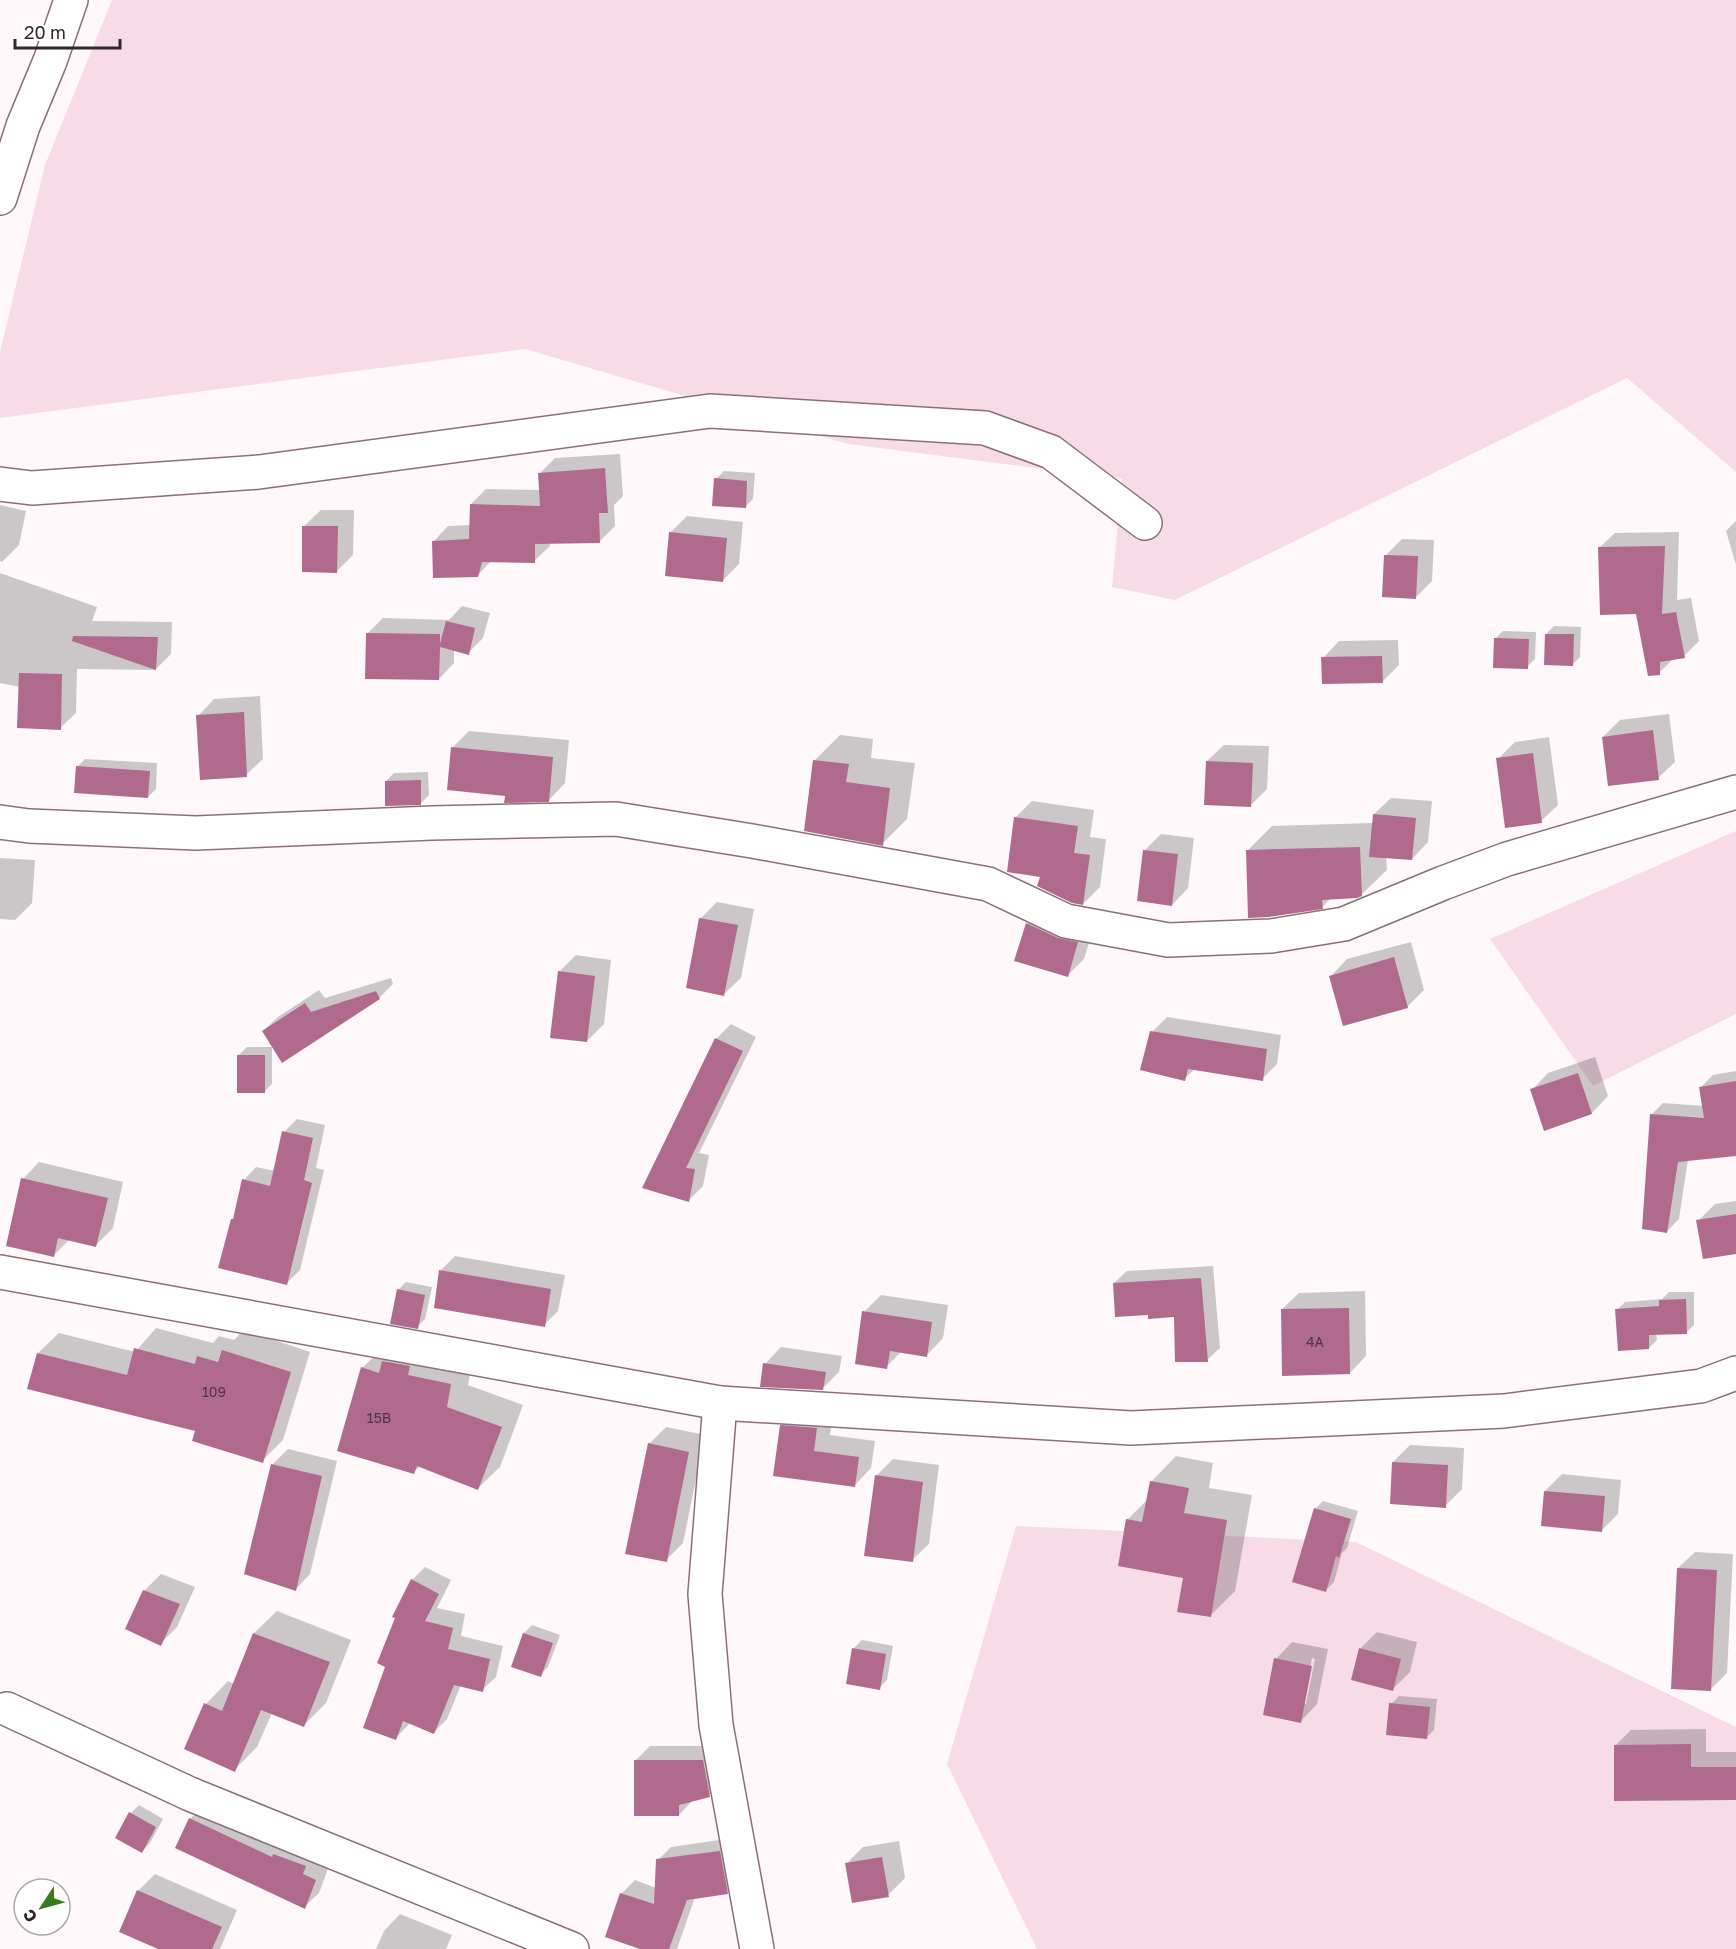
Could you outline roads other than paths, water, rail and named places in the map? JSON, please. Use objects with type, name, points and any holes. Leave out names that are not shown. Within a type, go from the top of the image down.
[{"type":"street","points":[[0,198],[23,126],[50,61],[71,0]]},
{"type":"street","points":[[0,484],[32,488],[259,472],[710,411],[985,428],[1052,452],[1145,523]]},
{"type":"street","points":[[0,822],[29,826],[196,833],[432,823],[616,819],[752,841],[987,884],[1066,921],[1168,940],[1271,936],[1344,924],[1507,859],[1736,792]]},
{"type":"street","points":[[0,1272],[720,1403],[1131,1428],[1504,1412],[1701,1386],[1736,1373]]},
{"type":"street","points":[[720,1403],[705,1594],[716,1725],[757,1949]]},
{"type":"street","points":[[8,1709],[189,1794],[572,1949]]}]
